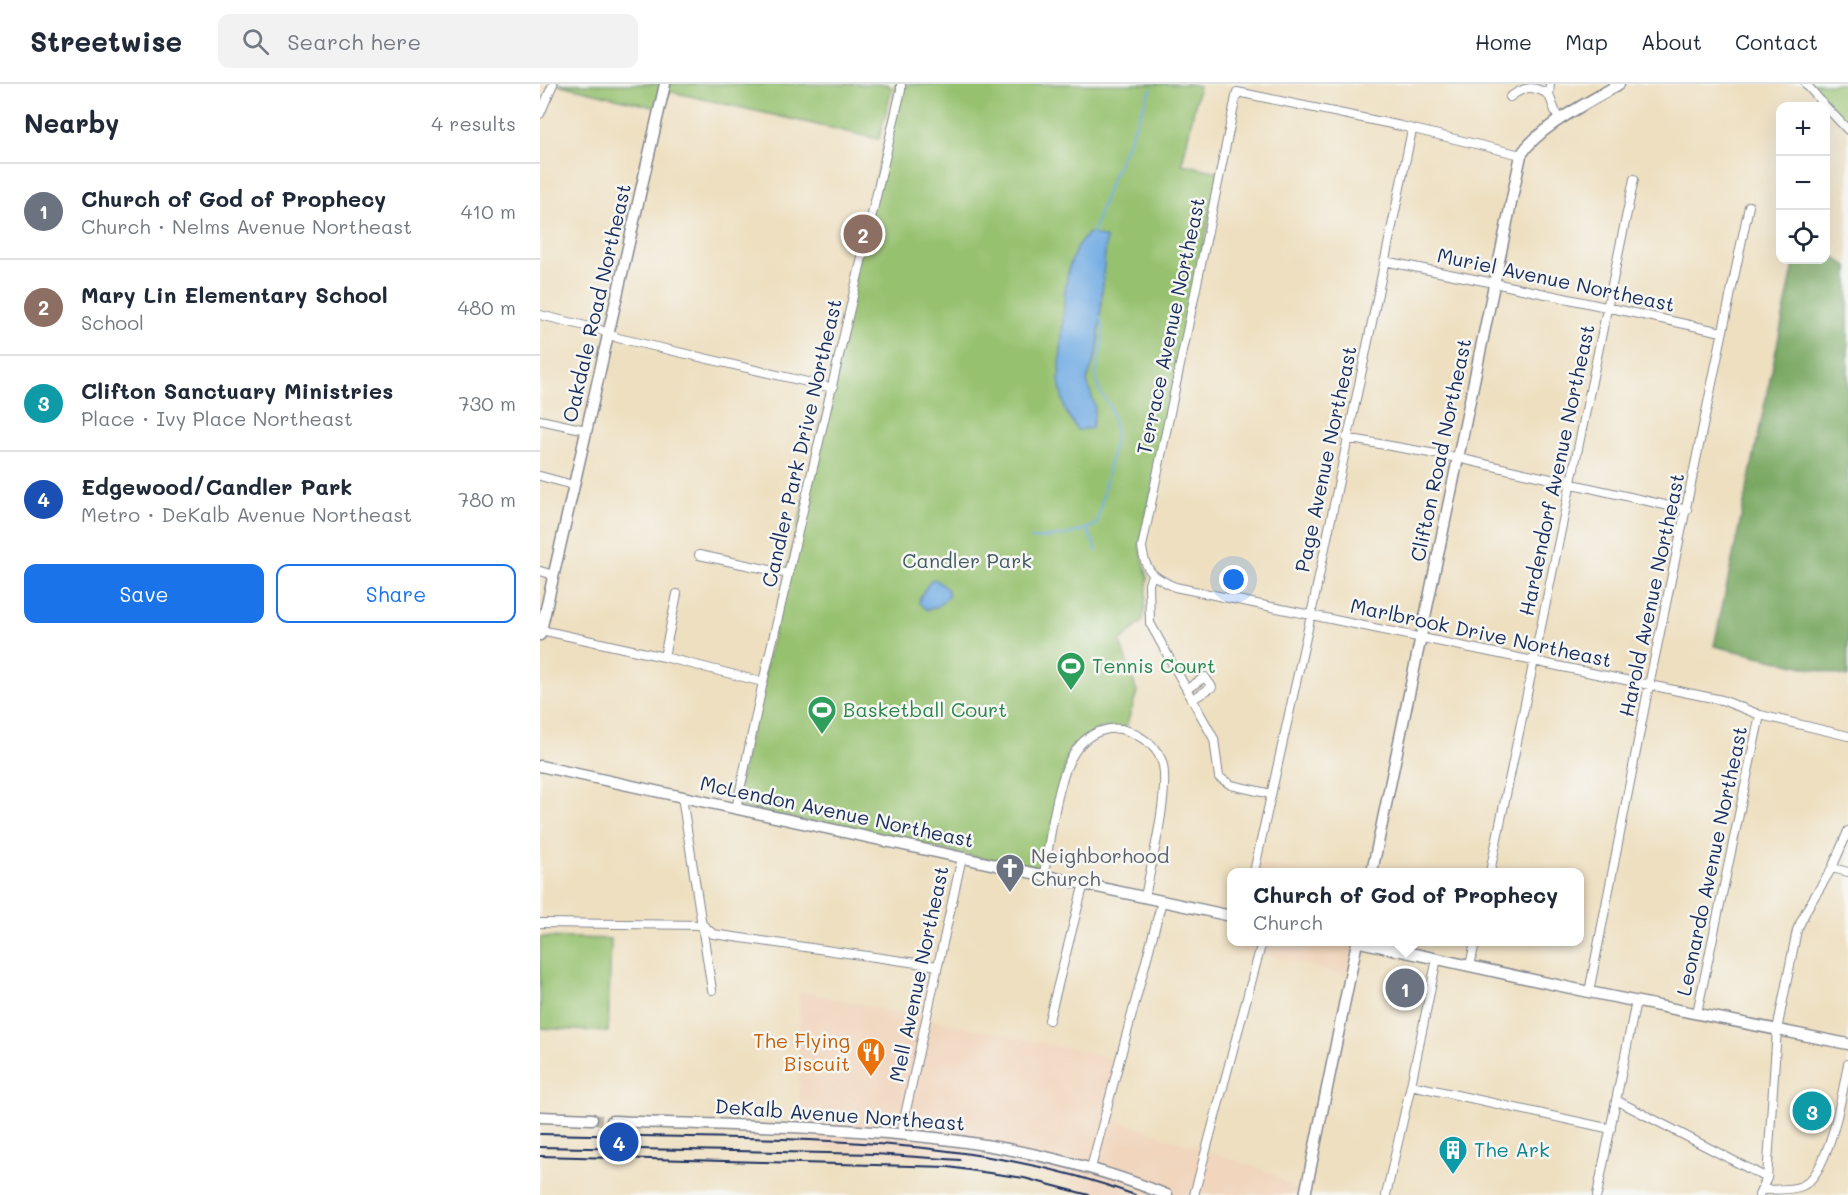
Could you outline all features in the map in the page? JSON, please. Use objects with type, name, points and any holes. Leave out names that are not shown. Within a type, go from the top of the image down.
[{"type":"street","points":[[540,114],[553,84]]},
{"type":"street","name":"Oakdale Road Northeast","points":[[541,632],[665,84]]},
{"type":"street","name":"Candler Park Drive Northeast","points":[[736,809],[763,682],[901,84]]},
{"type":"street","points":[[1550,84],[1549,95],[1559,121]]},
{"type":"street","points":[[1412,130],[1521,155],[1527,145],[1559,121],[1620,84]]},
{"type":"street","points":[[1806,84],[1821,102]]},
{"type":"street","points":[[1510,97],[1522,88],[1532,88],[1549,95]]},
{"type":"street","name":"Terrace Avenue Northeast","points":[[1152,575],[1147,567],[1142,547],[1237,92],[1412,130]]},
{"type":"street","points":[[1830,112],[1848,130]]},
{"type":"street","name":"Page Avenue Northeast","points":[[1255,868],[1311,615],[1346,438],[1412,130]]},
{"type":"street","name":"Clifton Road Northeast","points":[[1373,868],[1521,155]]},
{"type":"street","name":"Hardendorf Avenue Northeast","points":[[1491,868],[1634,179]]},
{"type":"street","name":"Harold Avenue Northeast","points":[[1589,992],[1649,685],[1749,206]]},
{"type":"street","name":"Muriel Avenue Northeast","points":[[1384,261],[1722,332]]},
{"type":"street","points":[[540,315],[598,328],[618,338],[832,388]]},
{"type":"street","points":[[540,420],[586,430]]},
{"type":"street","points":[[1346,438],[1458,458],[1687,510]]},
{"type":"street","points":[[540,476],[573,485]]},
{"type":"street","points":[[699,555],[789,574]]},
{"type":"street","points":[[540,571],[554,575]]},
{"type":"street","points":[[1152,575],[1149,584],[1150,623],[1214,739],[1217,769],[1222,780],[1231,785],[1271,794]]},
{"type":"street","name":"Marlbrook Drive Northeast","points":[[1152,575],[1176,586],[1722,700],[1760,715],[1848,736]]},
{"type":"street","points":[[664,657],[677,594]]},
{"type":"street","points":[[541,632],[664,657],[763,682]]},
{"type":"street","points":[[1187,688],[1205,677],[1212,687],[1193,699]]},
{"type":"street","name":"Leonardo Avenue Northeast","points":[[1697,1013],[1760,715]]},
{"type":"street","points":[[1044,874],[1063,778],[1070,759],[1081,743],[1095,733],[1110,728],[1122,729],[1148,742],[1158,753],[1162,765],[1164,786],[1145,897]]},
{"type":"street","name":"McLendon Avenue Northeast","points":[[540,766],[1227,915]]},
{"type":"street","points":[[682,797],[712,990]]},
{"type":"street","points":[[1760,1193],[1767,1178],[1777,1030],[1797,930],[1832,868],[1848,831]]},
{"type":"street","name":"Mell Avenue Northeast","points":[[901,1133],[962,857]]},
{"type":"street","points":[[1832,868],[1848,872]]},
{"type":"street","points":[[1049,1020],[1084,883]]},
{"type":"street","points":[[1091,1168],[1162,901]]},
{"type":"street","points":[[540,923],[702,925],[713,933],[938,966]]},
{"type":"street","points":[[1194,1195],[1261,946]]},
{"type":"street","points":[[1305,1195],[1358,946]]},
{"type":"street","points":[[1378,946],[1589,992],[1848,1044]]},
{"type":"street","points":[[1470,966],[1474,946]]},
{"type":"street","points":[[1386,1195],[1437,958]]},
{"type":"street","points":[[1597,1195],[1636,1001]]},
{"type":"street","points":[[1760,1193],[1802,1186],[1814,1177],[1831,1140],[1848,1064]]},
{"type":"street","points":[[1411,1085],[1611,1129]]},
{"type":"street","points":[[1616,1100],[1767,1178]]},
{"type":"street","points":[[540,1117],[592,1119]]},
{"type":"street","name":"DeKalb Avenue Northeast","points":[[612,1121],[901,1133],[944,1138],[1008,1148],[1091,1168],[1167,1195]]},
{"type":"shaded area","points":[[1253,862],[1281,868],[1252,868]]},
{"type":"shaded area","points":[[1237,946],[1353,946],[1348,975],[1237,949]]},
{"type":"shaded area","points":[[799,993],[808,993],[1122,1060],[1105,1116],[1272,1173],[1302,1195],[1105,1195],[1016,1167],[800,1146]]},
{"type":"green space","points":[[557,84],[888,84],[892,89],[879,139],[672,92],[653,107]]},
{"type":"green space","name":"Candler Park","points":[[895,84],[1190,84],[1199,86],[1182,164],[1219,172],[1140,547],[1148,578],[1143,621],[1120,642],[1137,692],[1126,727],[1097,729],[1066,763],[1043,871],[734,806],[895,97]]},
{"type":"green space","points":[[1810,84],[1848,84],[1848,127],[1830,107],[1830,102],[1826,102]]},
{"type":"green space","points":[[1830,254],[1848,267],[1848,677],[1714,646],[1794,264],[1830,264]]},
{"type":"green space","points":[[540,937],[611,939],[608,1032],[540,1028]]},
{"type":"water","points":[[1088,233],[1106,238],[1098,349],[1087,381],[1095,407],[1092,428],[1077,430],[1065,410],[1059,381],[1065,290],[1069,267],[1077,247]]},
{"type":"water","points":[[935,579],[948,590],[948,597],[938,606],[927,610],[919,603],[920,597],[931,580]]},
{"type":"waterway","points":[[1091,237],[1109,185],[1151,89]]},
{"type":"waterway","points":[[1031,539],[1073,533],[1097,524],[1116,433],[1110,406],[1099,391],[1096,375],[1103,327],[1099,315]]},
{"type":"waterway","points":[[1087,529],[1097,551]]},
{"type":"tunnel","points":[[592,1119],[612,1121]]},
{"type":"railway","points":[[540,1134],[791,1139],[941,1150],[1039,1167],[1087,1179],[1135,1195]]},
{"type":"railway","points":[[540,1147],[875,1154],[960,1160]]},
{"type":"railway","points":[[540,1156],[948,1167],[1024,1178],[1089,1195]]},
{"type":"place","name":"Mary Lin Elementary School","points":[[863,234]]},
{"type":"place","name":"Tennis Court","points":[[1071,692]]},
{"type":"place","name":"Basketball Court","points":[[822,736]]},
{"type":"place","name":"Neighborhood Church","points":[[1010,894]]},
{"type":"place","name":"Church of God of Prophecy","points":[[1405,988]]},
{"type":"place","name":"The Flying Biscuit","points":[[871,1078]]},
{"type":"place","name":"Clifton Sanctuary Ministries","points":[[1812,1111]]},
{"type":"place","name":"Edgewood/Candler Park","points":[[619,1142]]},
{"type":"place","name":"The Ark","points":[[1453,1176]]}]
